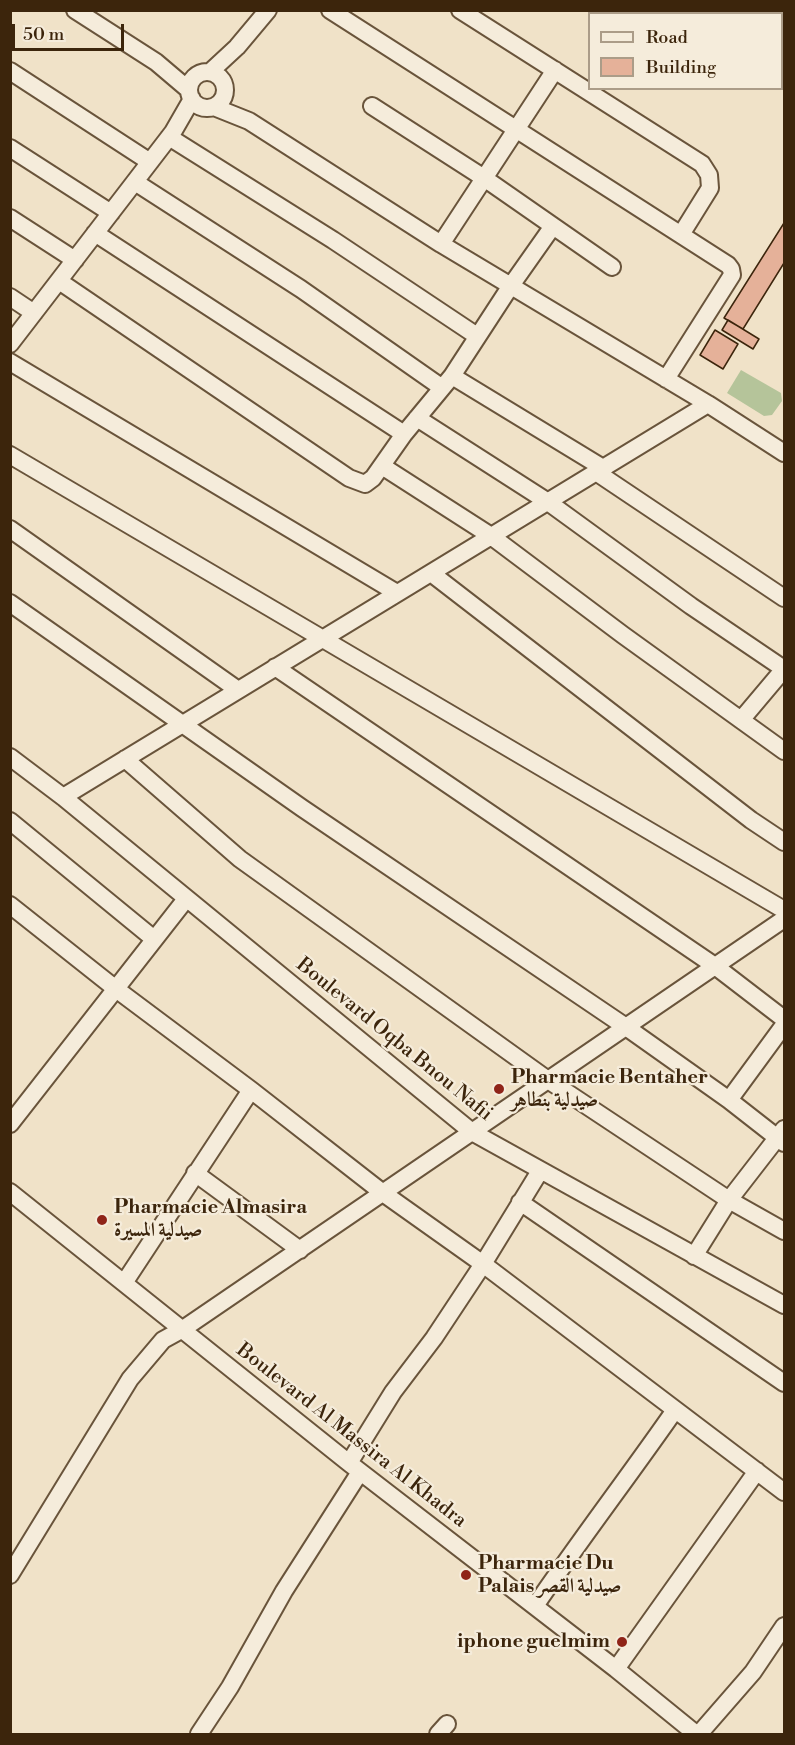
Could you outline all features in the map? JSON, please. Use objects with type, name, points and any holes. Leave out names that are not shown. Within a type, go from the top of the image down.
[{"type":"street","points":[[75,10],[156,62],[207,91],[249,121],[441,244],[708,404],[784,453]]},
{"type":"street","points":[[10,344],[171,134],[207,91],[237,47],[268,10]]},
{"type":"street","points":[[330,10],[682,233],[728,265],[732,275],[666,379]]},
{"type":"street","points":[[460,10],[702,164],[709,175],[710,188],[682,233]]},
{"type":"street","points":[[10,70],[150,162]]},
{"type":"street","points":[[441,244],[555,70]]},
{"type":"street","points":[[372,106],[484,178],[612,267]]},
{"type":"street","points":[[171,134],[477,336]]},
{"type":"street","points":[[10,148],[111,213]]},
{"type":"street","points":[[135,182],[446,382],[599,470],[784,598]]},
{"type":"street","points":[[10,218],[75,260]]},
{"type":"street","points":[[59,281],[349,478],[365,484],[373,478],[404,434],[446,382],[553,226]]},
{"type":"street","points":[[95,233],[404,434]]},
{"type":"street","points":[[10,297],[34,313]]},
{"type":"street","points":[[10,362],[397,593]]},
{"type":"street","points":[[63,797],[708,404]]},
{"type":"street","points":[[417,418],[548,502],[784,669],[741,720]]},
{"type":"street","points":[[10,455],[784,910]]},
{"type":"street","points":[[382,466],[491,536],[784,751]]},
{"type":"street","points":[[10,529],[238,690]]},
{"type":"street","points":[[431,573],[751,820],[784,842]]},
{"type":"street","points":[[10,603],[378,860],[626,1027],[782,1137],[729,1200],[694,1256]]},
{"type":"street","points":[[275,668],[715,966],[784,1018],[729,1100]]},
{"type":"street","name":"Boulevard Oqba Bnou Nafii","points":[[10,757],[63,797],[472,1132],[784,1305]]},
{"type":"street","points":[[125,759],[240,859],[548,1080],[729,1200],[784,1231]]},
{"type":"street","points":[[10,821],[154,939]]},
{"type":"street","points":[[10,1124],[186,899]]},
{"type":"street","points":[[10,905],[383,1193],[483,1264],[757,1471],[782,1484]]},
{"type":"street","points":[[10,1575],[130,1379],[163,1340],[300,1250],[784,919]]},
{"type":"street","points":[[124,1283],[251,1090]]},
{"type":"street","points":[[199,1734],[230,1687],[355,1468],[393,1392],[434,1338],[540,1171]]},
{"type":"street","points":[[195,1173],[300,1250]]},
{"type":"street","name":"Boulevard Al Massira Al Khadra","points":[[10,1192],[355,1468],[698,1734]]},
{"type":"street","points":[[520,1202],[784,1383]]},
{"type":"street","points":[[535,1606],[675,1410]]},
{"type":"street","points":[[616,1669],[757,1471]]},
{"type":"street","points":[[698,1734],[753,1672],[784,1626]]},
{"type":"green space","points":[[741,370],[781,393],[782,401],[772,415],[764,416],[727,393]]},
{"type":"building","points":[[784,223],[784,263],[743,329],[724,318]]},
{"type":"building","points":[[728,320],[759,339],[753,349],[722,330]]},
{"type":"building","points":[[715,330],[738,344],[723,369],[700,355]]},
{"type":"place","name":"Pharmacie Bentaher صيدلية بنطاهر","points":[[499,1089]]},
{"type":"place","name":"Pharmacie Almasira صيدلية المسيرة","points":[[102,1220]]},
{"type":"place","name":"Pharmacie Du Palais صيدلية القصر","points":[[466,1575]]},
{"type":"place","name":"iphone guelmim","points":[[622,1642]]}]
